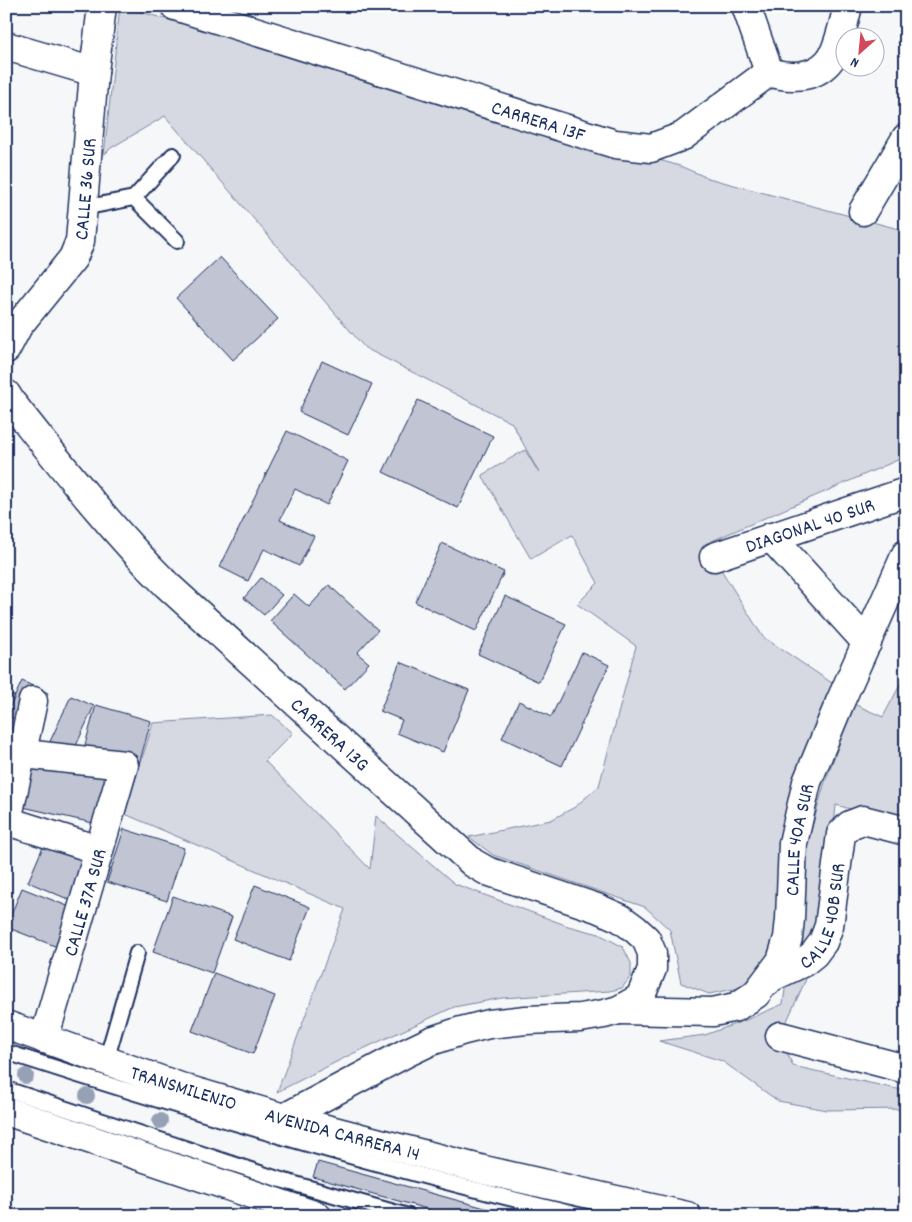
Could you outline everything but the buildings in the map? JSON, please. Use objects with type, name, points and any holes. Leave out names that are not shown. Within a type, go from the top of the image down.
[{"type":"street","name":"CALLE 36 SUR","points":[[6,348],[18,326],[78,250],[94,72],[102,6]]},
{"type":"street","name":"CARRERA 13F","points":[[175,6],[219,13],[615,144],[651,148],[682,136],[769,72]]},
{"type":"street","points":[[746,6],[769,72],[780,76],[793,77],[818,70],[829,62],[835,50],[848,6]]},
{"type":"street","points":[[6,46],[94,72]]},
{"type":"street","points":[[863,211],[906,138]]},
{"type":"street","name":"CARRERA 13G","points":[[8,402],[78,488],[137,555],[167,585],[473,863],[487,871],[597,908],[635,929],[646,939],[652,953],[652,968],[648,979],[640,998],[619,1010]]},
{"type":"street","name":"DIAGONAL 40 SUR","points":[[714,557],[906,492]]},
{"type":"street","points":[[771,537],[867,643]]},
{"type":"street","name":"CALLE 40A SUR","points":[[619,1010],[713,1012],[736,1007],[756,994],[781,961],[788,938],[792,896],[793,842],[807,782],[840,702],[906,554]]},
{"type":"street","points":[[33,701],[14,753],[7,821],[99,850]]},
{"type":"street","name":"CALLE 37A SUR","points":[[14,753],[124,765],[44,1039]]},
{"type":"street","name":"CALLE 40B SUR","points":[[756,994],[770,978],[804,962],[814,954],[823,942],[828,926],[841,834],[850,825],[863,820],[906,831]]},
{"type":"street","points":[[284,1118],[406,1053],[431,1041],[461,1031],[489,1024],[526,1020],[580,1018],[619,1010]]},
{"type":"street","name":"AVENIDA CARRERA 14","points":[[6,1025],[186,1089],[284,1118],[484,1170],[687,1216]]},
{"type":"street","points":[[6,1031],[44,1039]]},
{"type":"street","points":[[780,1036],[906,1069]]},
{"type":"street","points":[[6,1112],[317,1216]]},
{"type":"lane","points":[[83,208],[134,198],[172,155]]},
{"type":"lane","points":[[134,198],[177,241]]},
{"type":"lane","points":[[106,1061],[138,953]]},
{"type":"lane","name":"TRANSMILENIO","points":[[6,1052],[323,1150],[493,1195],[583,1216]]},
{"type":"lane","points":[[6,1088],[281,1180],[408,1216]]},
{"type":"shaded area","points":[[120,6],[680,166],[708,178],[906,231],[906,461],[900,459],[705,544],[763,637],[835,685],[787,809],[776,946],[758,970],[739,988],[709,994],[681,983],[670,930],[645,907],[493,855],[469,837],[551,820],[575,807],[599,786],[636,646],[577,604],[598,583],[572,535],[531,559],[482,475],[525,450],[539,473],[512,423],[365,348],[165,116],[111,148],[104,155]]},
{"type":"shaded area","points":[[906,674],[906,824],[836,805],[823,942],[780,1036],[793,1066],[906,1091],[906,1109],[827,1110],[778,1101],[722,1061],[659,1041],[705,1035],[783,1004],[803,859],[824,785],[854,704],[883,717]]},
{"type":"shaded area","points":[[272,715],[293,733],[265,761],[370,869],[376,816],[455,884],[568,926],[599,934],[623,947],[631,963],[631,976],[622,988],[610,991],[502,998],[454,1007],[352,1054],[277,1092],[345,909],[125,814],[153,723]]}]
